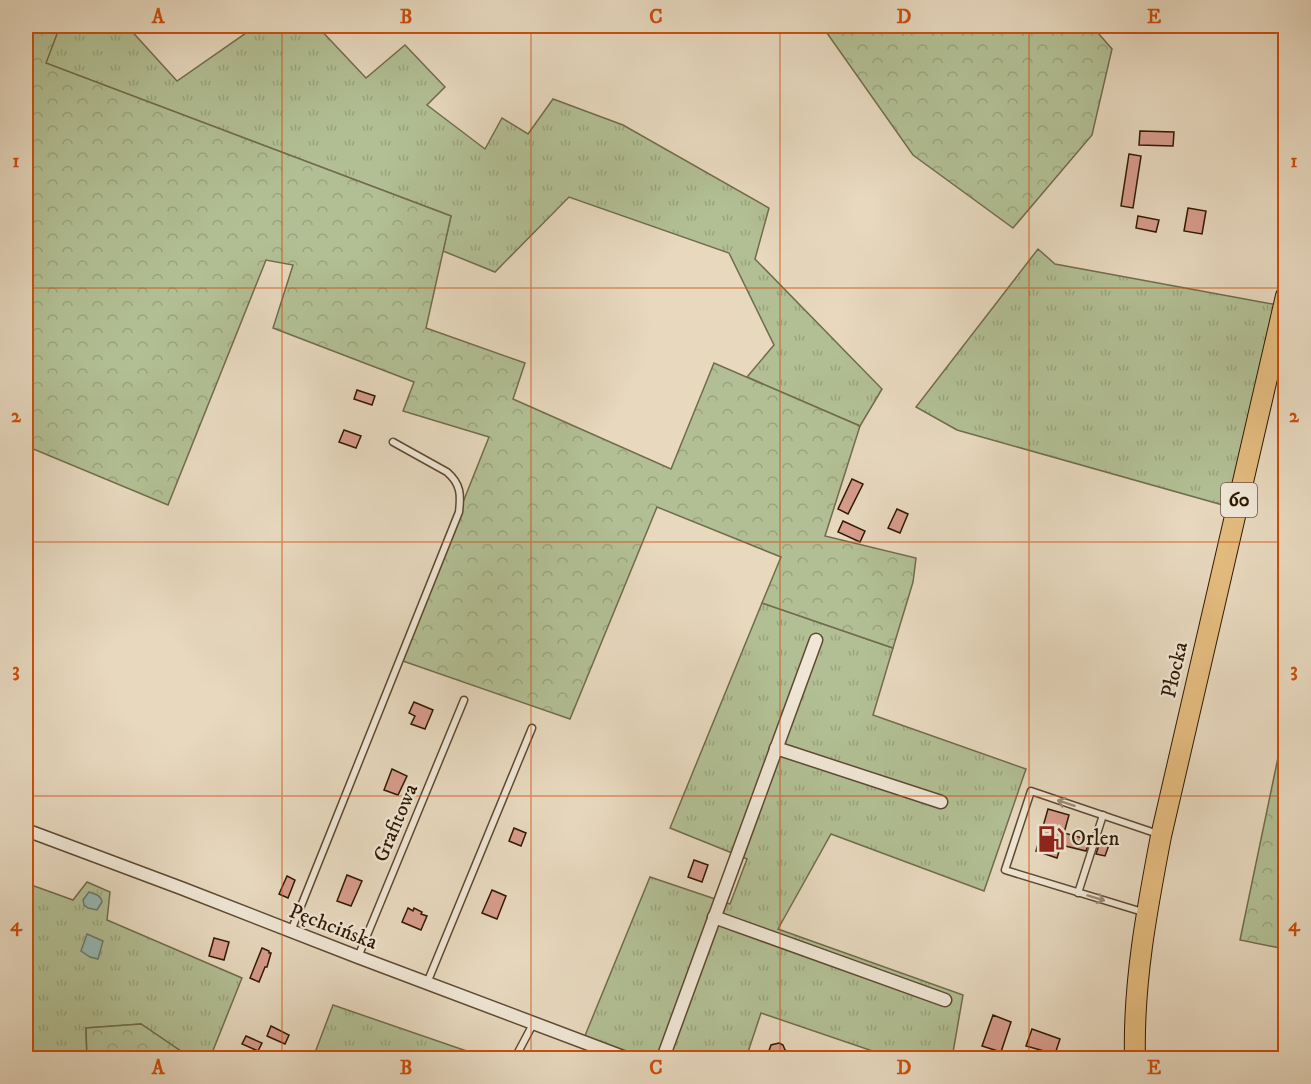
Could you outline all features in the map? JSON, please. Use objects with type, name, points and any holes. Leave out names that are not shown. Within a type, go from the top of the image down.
[{"type":"main road","name":"Płocka","points":[[1135,1059],[1136,1009],[1146,913],[1161,836],[1286,296]]},
{"type":"street","points":[[663,1059],[816,640]]},
{"type":"street","points":[[776,748],[941,802]]},
{"type":"street","name":"Pęchcińska","points":[[26,830],[626,1059]]},
{"type":"street","points":[[714,917],[945,1000]]},
{"type":"lane","points":[[291,931],[459,512],[459,488],[455,479],[447,472],[393,442]]},
{"type":"lane","name":"Grafitowa","points":[[358,957],[464,700]]},
{"type":"lane","points":[[427,984],[532,728]]},
{"type":"lane","points":[[1146,913],[1005,870],[1031,791],[1161,836]]},
{"type":"lane","points":[[1078,893],[1103,815]]},
{"type":"lane","points":[[515,1059],[533,1024]]},
{"type":"green space","points":[[26,26],[60,26],[46,63],[451,216],[426,328],[525,363],[513,399],[671,469],[714,363],[860,426],[825,536],[916,558],[913,582],[893,648],[762,603],[781,557],[657,507],[570,719],[400,660],[489,437],[403,411],[414,382],[273,328],[293,265],[266,260],[168,505],[26,446]]},
{"type":"green space","points":[[60,26],[127,26],[177,81],[256,26],[317,26],[366,78],[405,45],[445,87],[427,105],[485,149],[502,118],[528,134],[553,99],[623,125],[769,208],[755,259],[882,389],[860,426],[747,377],[774,345],[729,253],[569,197],[495,272],[443,251],[451,216],[45,63]]},
{"type":"green space","points":[[822,26],[1092,26],[1112,49],[1092,135],[1013,228],[913,155]]},
{"type":"green space","points":[[1038,249],[1055,264],[1283,306],[1237,509],[957,430],[916,407]]},
{"type":"green space","points":[[762,603],[893,648],[873,715],[1026,769],[984,891],[831,834],[778,929],[963,995],[952,1058],[893,1058],[761,1013],[746,1058],[627,1058],[582,1043],[650,877],[730,904],[747,859],[670,828]]},
{"type":"green space","points":[[1285,724],[1286,949],[1240,940]]},
{"type":"green space","points":[[87,882],[110,892],[107,920],[242,978],[210,1058],[191,1058],[141,1024],[86,1028],[87,1058],[26,1058],[26,883],[73,900]]},
{"type":"green space","points":[[333,1005],[487,1058],[313,1058]]},
{"type":"green space","points":[[141,1024],[191,1058],[87,1058],[86,1028]]},
{"type":"water","points":[[89,892],[97,895],[102,902],[97,910],[84,905],[83,900]]},
{"type":"water","points":[[87,934],[103,941],[98,959],[81,951]]},
{"type":"building","points":[[1140,131],[1174,132],[1173,146],[1139,145]]},
{"type":"building","points":[[1129,154],[1141,156],[1133,208],[1121,206]]},
{"type":"building","points":[[1188,208],[1206,211],[1202,234],[1184,231]]},
{"type":"building","points":[[1138,216],[1159,220],[1156,232],[1136,228]]},
{"type":"building","points":[[357,390],[375,396],[372,405],[354,399]]},
{"type":"building","points":[[344,430],[361,436],[356,448],[339,442]]},
{"type":"building","points":[[852,479],[863,484],[848,514],[838,509]]},
{"type":"building","points":[[897,509],[908,514],[900,533],[888,528]]},
{"type":"building","points":[[843,521],[865,531],[860,542],[838,532]]},
{"type":"building","points":[[414,702],[433,710],[425,729],[411,724],[415,716],[409,713]]},
{"type":"building","points":[[392,769],[407,776],[398,795],[384,790]]},
{"type":"building","name":"Orlen","points":[[1048,809],[1069,815],[1064,833],[1090,840],[1086,851],[1061,845],[1057,858],[1036,851]]},
{"type":"building","points":[[514,828],[526,833],[521,846],[509,841]]},
{"type":"building","points":[[1100,842],[1109,845],[1105,856],[1096,854]]},
{"type":"building","points":[[694,860],[708,865],[702,882],[688,877]]},
{"type":"building","points":[[347,875],[362,881],[351,906],[337,901]]},
{"type":"building","points":[[287,876],[295,880],[288,898],[279,894]]},
{"type":"building","points":[[492,890],[506,896],[497,919],[482,913]]},
{"type":"building","points":[[408,908],[413,911],[414,908],[427,916],[421,930],[402,922]]},
{"type":"building","points":[[214,938],[229,942],[224,960],[209,956]]},
{"type":"building","points":[[262,948],[271,953],[259,982],[250,978]]},
{"type":"building","points":[[993,1015],[1011,1022],[1001,1052],[982,1046]]},
{"type":"building","points":[[271,1026],[289,1035],[285,1044],[267,1036]]},
{"type":"building","points":[[1032,1029],[1060,1039],[1055,1054],[1026,1046]]},
{"type":"building","points":[[246,1036],[262,1043],[258,1051],[242,1044]]},
{"type":"building","points":[[779,1043],[787,1051],[784,1059],[766,1059],[771,1045]]},
{"type":"place","name":"Orlen","points":[[1051,839]]}]
